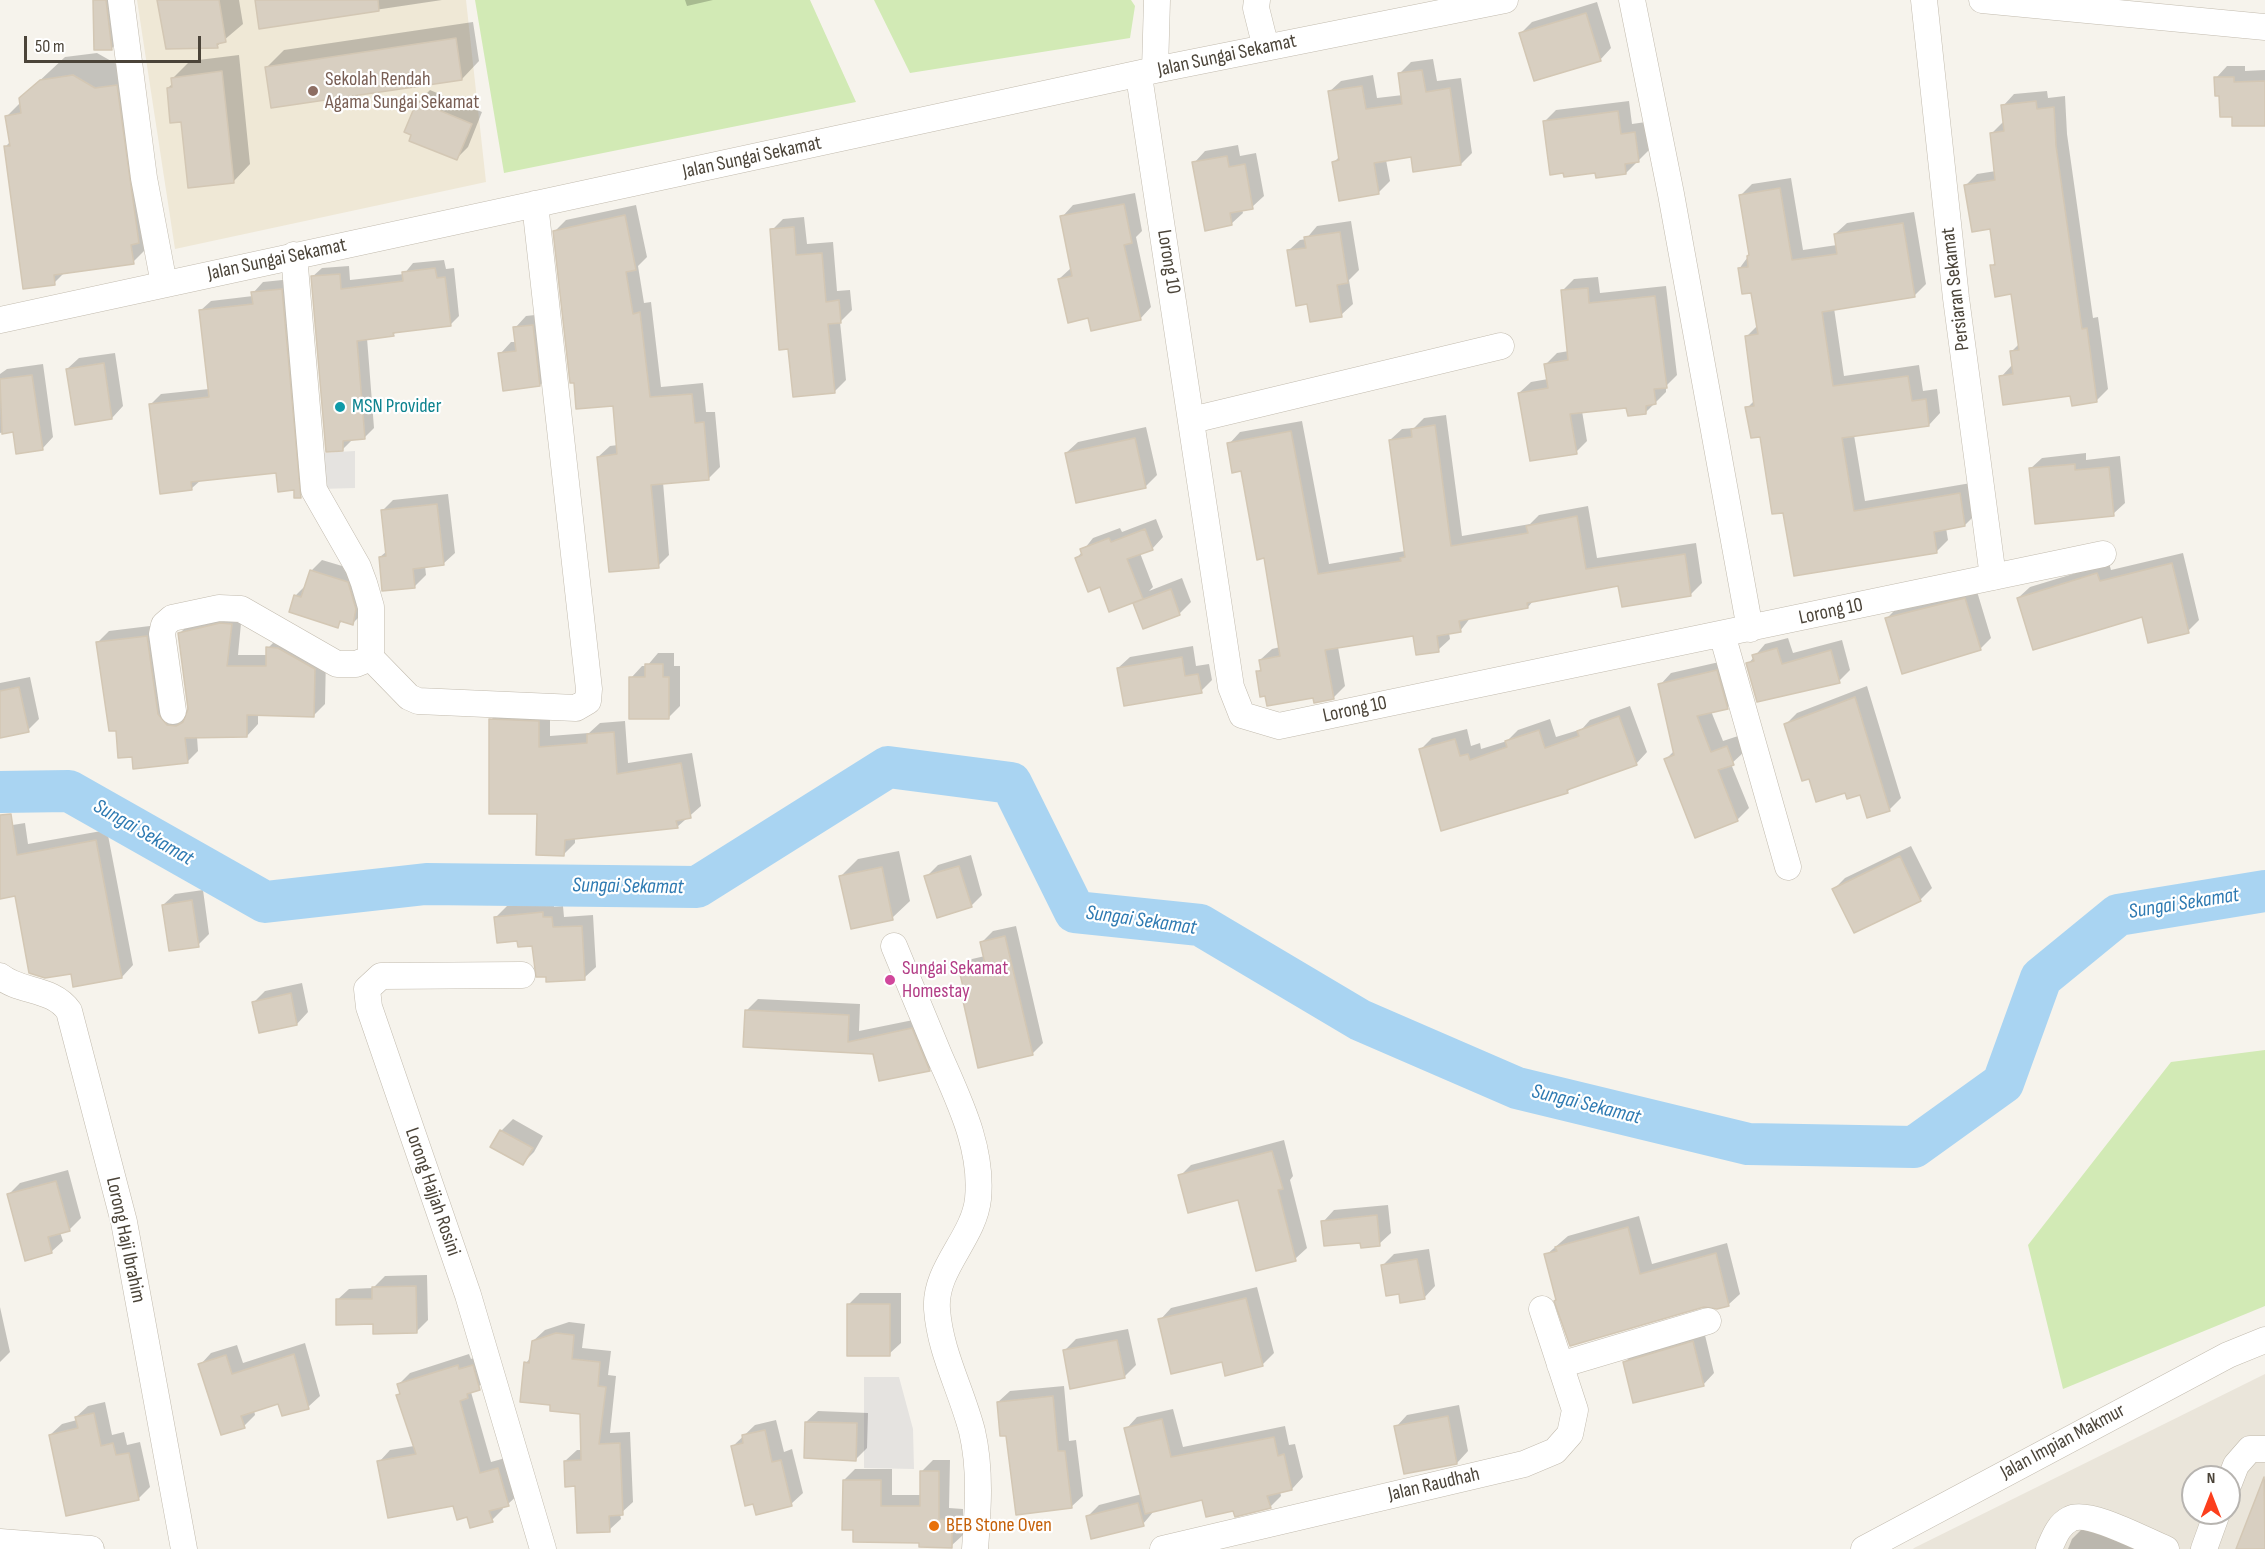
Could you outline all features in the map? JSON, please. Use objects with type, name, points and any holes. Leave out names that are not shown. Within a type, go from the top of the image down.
[{"type":"street","points":[[121,0],[144,178],[164,284]]},
{"type":"street","name":"Lorong 10","points":[[1157,0],[1147,73],[1192,420],[1231,687],[1242,715],[1279,726],[2103,555]]},
{"type":"street","points":[[1257,0],[1256,8],[1266,48]]},
{"type":"street","name":"Jalan Sungai Sekamat","points":[[0,320],[1147,73],[1505,0]]},
{"type":"street","points":[[1632,0],[1671,194],[1750,629]]},
{"type":"street","name":"Persiaran Sekamat","points":[[1924,0],[1956,298],[1993,578]]},
{"type":"street","points":[[1982,0],[2265,27]]},
{"type":"street","points":[[294,255],[314,490],[358,567],[364,583],[371,607],[371,658],[409,697],[418,701],[576,708],[588,701],[589,689],[535,204]]},
{"type":"street","points":[[1192,420],[1501,346]]},
{"type":"street","points":[[173,711],[162,634],[164,625],[172,618],[219,608],[241,609],[337,664],[356,664],[371,658]]},
{"type":"street","points":[[1722,634],[1788,867]]},
{"type":"street","points":[[894,946],[967,1121],[979,1164],[978,1201],[963,1241],[944,1274],[937,1305],[941,1342],[972,1430],[978,1480],[975,1549]]},
{"type":"street","name":"Lorong Hajjah Rosini","points":[[522,975],[381,976],[367,989],[369,1007],[468,1295],[543,1549]]},
{"type":"street","name":"Lorong Haji Ibrahim","points":[[0,976],[54,997],[63,1002],[69,1011],[124,1222],[184,1549]]},
{"type":"street","name":"Jalan Raudhah","points":[[1163,1549],[1524,1464],[1555,1451],[1569,1434],[1575,1410],[1542,1309]]},
{"type":"street","points":[[1560,1365],[1708,1321]]},
{"type":"street","name":"Jalan Impian Makmur","points":[[1864,1549],[2228,1355],[2265,1340]]},
{"type":"street","points":[[2236,1465],[2250,1449],[2265,1449]]},
{"type":"street","points":[[2049,1549],[2057,1529],[2070,1518],[2088,1516],[2166,1549]]},
{"type":"street","points":[[2204,1549],[2213,1525]]},
{"type":"street","points":[[0,1542],[91,1549]]},
{"type":"shaded area","name":"Sekolah Rendah Agama Sungai Sekamat","points":[[137,0],[466,0],[486,182],[175,249]]},
{"type":"shaded area","points":[[355,451],[355,488],[320,489],[320,453]]},
{"type":"shaded area","points":[[2265,1374],[2265,1549],[1914,1548]]},
{"type":"shaded area","points":[[864,1377],[899,1377],[913,1429],[914,1469],[864,1468]]},
{"type":"green space","points":[[475,0],[810,0],[856,102],[504,173]]},
{"type":"green space","points":[[874,0],[1131,0],[1135,6],[1130,38],[910,73]]},
{"type":"green space","points":[[2265,1050],[2265,1306],[2063,1389],[2028,1245],[2171,1062]]},
{"type":"building","points":[[93,0],[106,0],[112,50],[94,50]]},
{"type":"building","points":[[157,0],[219,0],[226,42],[217,44],[218,48],[166,49]]},
{"type":"building","points":[[255,0],[378,0],[379,11],[259,29]]},
{"type":"building","points":[[1586,13],[1601,61],[1534,81],[1519,33]]},
{"type":"building","points":[[456,38],[462,80],[271,108],[265,67]]},
{"type":"building","points":[[1422,70],[1426,92],[1450,88],[1461,165],[1413,172],[1411,157],[1374,163],[1379,194],[1339,201],[1332,162],[1339,160],[1328,91],[1362,86],[1366,109],[1402,104],[1398,73]]},
{"type":"building","points":[[222,71],[234,183],[188,188],[181,122],[170,123],[167,88],[172,87],[171,78]]},
{"type":"building","points":[[73,75],[95,88],[117,85],[139,243],[131,245],[134,264],[54,275],[55,285],[23,289],[4,146],[10,146],[5,116],[21,113],[19,98],[40,80]]},
{"type":"building","points":[[2214,77],[2234,77],[2234,82],[2265,81],[2265,126],[2232,126],[2232,117],[2220,117],[2219,96],[2215,96]]},
{"type":"building","points":[[417,101],[472,124],[457,160],[409,141],[411,135],[404,132]]},
{"type":"building","points":[[2036,101],[2037,109],[2054,107],[2056,146],[2082,329],[2087,328],[2097,402],[2072,406],[2070,396],[2003,405],[1999,376],[2013,374],[2010,351],[2019,350],[2011,294],[1995,297],[1990,265],[1995,265],[1990,229],[1972,232],[1964,185],[1995,180],[1990,133],[2004,131],[2001,105]]},
{"type":"building","points":[[1618,111],[1621,134],[1635,132],[1639,162],[1625,164],[1626,174],[1596,178],[1595,173],[1564,177],[1563,173],[1550,175],[1543,121]]},
{"type":"building","points":[[1227,156],[1229,167],[1245,164],[1253,209],[1230,213],[1232,225],[1205,231],[1192,162]]},
{"type":"building","points":[[1780,188],[1792,260],[1837,254],[1834,234],[1903,223],[1915,297],[1822,312],[1833,386],[1908,376],[1912,401],[1926,399],[1929,426],[1842,438],[1854,511],[1960,493],[1965,526],[1934,532],[1937,553],[1794,576],[1783,513],[1772,514],[1760,437],[1751,438],[1745,407],[1754,406],[1745,336],[1758,334],[1751,293],[1742,294],[1738,268],[1748,267],[1747,256],[1749,255],[1739,195]]},
{"type":"building","points":[[1124,204],[1132,243],[1124,245],[1141,320],[1091,331],[1088,318],[1068,323],[1058,279],[1072,276],[1060,216]]},
{"type":"building","points":[[625,215],[636,270],[626,272],[633,314],[640,312],[650,397],[692,394],[695,423],[704,422],[709,480],[651,485],[659,568],[609,572],[597,457],[617,454],[613,406],[576,409],[574,383],[570,383],[553,231]]},
{"type":"building","points":[[794,227],[796,255],[822,253],[826,302],[839,300],[841,323],[828,324],[835,393],[793,397],[788,349],[779,350],[770,229]]},
{"type":"building","points":[[1340,232],[1348,283],[1337,285],[1342,317],[1310,322],[1307,304],[1296,306],[1287,250],[1306,248],[1304,237]]},
{"type":"building","points":[[435,268],[437,278],[445,277],[451,326],[393,333],[394,336],[357,341],[365,439],[343,441],[343,451],[326,452],[311,276],[340,274],[341,289],[403,281],[402,272]]},
{"type":"building","points":[[1588,288],[1589,303],[1655,296],[1667,388],[1654,389],[1656,404],[1646,406],[1646,414],[1628,416],[1626,408],[1570,414],[1577,454],[1530,461],[1518,393],[1548,388],[1544,364],[1568,360],[1561,290]]},
{"type":"building","points":[[282,289],[301,498],[294,498],[294,490],[278,492],[276,473],[191,482],[192,490],[160,494],[149,404],[209,397],[199,310],[253,304],[251,292]]},
{"type":"building","points":[[533,325],[540,386],[503,391],[498,353],[516,351],[513,327]]},
{"type":"building","points":[[104,363],[112,419],[75,425],[66,369]]},
{"type":"building","points":[[32,375],[43,450],[16,454],[13,432],[2,434],[0,379]]},
{"type":"building","points":[[1435,425],[1451,546],[1528,533],[1526,526],[1577,516],[1586,569],[1685,554],[1691,596],[1622,607],[1618,586],[1527,603],[1528,608],[1459,621],[1461,632],[1437,636],[1439,652],[1416,655],[1413,636],[1325,650],[1334,699],[1314,703],[1313,698],[1267,706],[1265,696],[1260,697],[1256,671],[1261,671],[1259,660],[1280,656],[1264,558],[1257,560],[1241,471],[1232,473],[1227,443],[1291,431],[1318,574],[1401,561],[1400,558],[1405,557],[1389,440],[1412,437],[1411,429]]},
{"type":"building","points":[[1135,438],[1146,488],[1076,503],[1065,453]]},
{"type":"building","points":[[2075,464],[2075,470],[2109,467],[2114,516],[2035,524],[2029,468]]},
{"type":"building","points":[[437,504],[444,565],[413,569],[415,588],[382,591],[379,557],[386,556],[381,510]]},
{"type":"building","points":[[1145,529],[1153,550],[1127,559],[1143,599],[1109,612],[1100,587],[1088,592],[1075,558],[1082,555],[1080,549],[1109,538],[1111,542]]},
{"type":"building","points":[[2172,563],[2189,633],[2148,643],[2142,617],[2033,650],[2017,598],[2097,573],[2100,581]]},
{"type":"building","points":[[310,570],[348,582],[356,609],[353,625],[340,621],[338,628],[289,612],[294,595],[301,597]]},
{"type":"building","points":[[1171,589],[1180,615],[1143,629],[1133,603]]},
{"type":"building","points":[[1965,598],[1981,650],[1902,674],[1885,618]]},
{"type":"building","points":[[220,623],[232,624],[227,666],[266,666],[266,647],[278,648],[315,669],[314,717],[247,715],[247,737],[185,738],[188,763],[133,769],[132,757],[118,758],[116,731],[109,731],[96,642],[147,636],[158,714],[167,725],[176,726],[183,722],[188,709],[178,633]]},
{"type":"building","points":[[1777,648],[1782,664],[1831,650],[1840,683],[1757,702],[1746,663],[1754,661],[1752,655]]},
{"type":"building","points":[[1182,657],[1185,676],[1198,674],[1202,693],[1124,706],[1117,668]]},
{"type":"building","points":[[645,664],[663,664],[663,677],[669,677],[669,719],[629,719],[629,677],[645,677]]},
{"type":"building","points":[[1717,670],[1728,709],[1697,716],[1711,752],[1727,746],[1734,765],[1718,770],[1738,821],[1695,838],[1664,759],[1674,755],[1658,684]]},
{"type":"building","points":[[19,687],[29,732],[0,738],[0,691]]},
{"type":"building","points":[[1855,697],[1890,811],[1867,818],[1860,795],[1847,799],[1845,793],[1816,802],[1809,779],[1802,781],[1784,724]]},
{"type":"building","points":[[1619,716],[1637,765],[1567,790],[1568,793],[1441,831],[1419,749],[1455,739],[1460,756],[1468,754],[1470,760],[1507,747],[1505,741],[1539,730],[1545,748],[1579,736],[1577,731]]},
{"type":"building","points":[[489,719],[539,721],[539,747],[587,743],[587,734],[614,732],[617,774],[681,763],[691,818],[676,821],[678,828],[565,840],[564,856],[536,855],[537,814],[489,814]]},
{"type":"building","points":[[11,814],[17,855],[96,840],[122,978],[73,987],[71,974],[45,978],[29,973],[15,896],[0,899],[0,815]]},
{"type":"building","points":[[1900,856],[1921,901],[1854,933],[1832,889]]},
{"type":"building","points":[[959,866],[972,907],[937,918],[924,876]]},
{"type":"building","points":[[882,867],[893,920],[851,929],[839,876]]},
{"type":"building","points":[[192,900],[199,947],[169,951],[162,905]]},
{"type":"building","points":[[543,912],[543,917],[552,917],[553,927],[582,926],[585,980],[546,982],[546,977],[536,977],[532,946],[518,947],[517,941],[497,943],[494,917]]},
{"type":"building","points":[[1005,936],[1033,1055],[978,1068],[961,992],[964,991],[959,970],[985,964],[980,942]]},
{"type":"building","points":[[291,993],[297,1025],[259,1033],[252,1002]]},
{"type":"building","points":[[745,1010],[849,1015],[848,1042],[912,1028],[930,1071],[879,1081],[873,1054],[743,1047]]},
{"type":"building","points":[[500,1130],[533,1148],[523,1165],[490,1147]]},
{"type":"building","points":[[1272,1151],[1283,1189],[1278,1190],[1296,1261],[1256,1271],[1238,1200],[1188,1213],[1178,1175]]},
{"type":"building","points":[[56,1181],[70,1231],[48,1237],[52,1253],[25,1261],[7,1194]]},
{"type":"building","points":[[1377,1215],[1380,1246],[1361,1248],[1360,1243],[1324,1246],[1321,1221]]},
{"type":"building","points":[[1628,1227],[1640,1274],[1716,1253],[1729,1306],[1717,1309],[1704,1307],[1570,1346],[1554,1301],[1556,1300],[1544,1254],[1557,1251],[1555,1247]]},
{"type":"building","points":[[1417,1259],[1425,1299],[1400,1303],[1399,1294],[1386,1296],[1381,1265]]},
{"type":"building","points":[[416,1286],[417,1333],[373,1334],[373,1324],[336,1325],[336,1299],[372,1299],[372,1287]]},
{"type":"building","points":[[1246,1298],[1263,1366],[1225,1376],[1222,1362],[1171,1374],[1158,1319]]},
{"type":"building","points":[[847,1304],[890,1304],[890,1356],[847,1356]]},
{"type":"building","points":[[556,1333],[574,1335],[572,1359],[600,1362],[598,1386],[606,1387],[599,1444],[620,1443],[623,1515],[609,1516],[610,1532],[577,1533],[575,1486],[565,1487],[564,1461],[581,1460],[580,1414],[550,1411],[550,1405],[520,1402],[524,1362],[529,1363],[532,1341]]},
{"type":"building","points":[[1117,1340],[1125,1378],[1070,1389],[1063,1350]]},
{"type":"building","points":[[1693,1341],[1704,1386],[1633,1403],[1623,1362]]},
{"type":"building","points":[[294,1354],[309,1409],[282,1416],[278,1404],[241,1416],[245,1428],[221,1435],[198,1364],[226,1355],[232,1374]]},
{"type":"building","points":[[458,1365],[459,1369],[473,1365],[480,1390],[467,1394],[468,1398],[460,1401],[480,1473],[498,1468],[509,1506],[489,1511],[493,1522],[470,1528],[467,1517],[457,1520],[453,1506],[388,1518],[377,1461],[416,1454],[396,1395],[400,1394],[397,1384]]},
{"type":"building","points":[[1053,1396],[1058,1451],[1065,1451],[1072,1508],[1016,1515],[1006,1436],[1000,1436],[997,1402]]},
{"type":"building","points":[[94,1413],[101,1446],[113,1443],[116,1455],[129,1453],[139,1500],[66,1516],[49,1435],[78,1428],[75,1417]]},
{"type":"building","points":[[1448,1416],[1457,1464],[1404,1474],[1394,1426]]},
{"type":"building","points":[[1162,1419],[1171,1457],[1274,1437],[1278,1456],[1284,1454],[1292,1490],[1267,1496],[1271,1508],[1235,1517],[1233,1511],[1206,1517],[1202,1500],[1145,1514],[1124,1428]]},
{"type":"building","points":[[805,1422],[857,1423],[856,1461],[804,1458]]},
{"type":"building","points":[[765,1430],[772,1462],[781,1460],[792,1506],[756,1515],[753,1504],[745,1506],[731,1446],[743,1443],[742,1435]]},
{"type":"building","points":[[920,1471],[939,1471],[939,1519],[952,1520],[952,1548],[919,1547],[919,1543],[853,1542],[853,1530],[842,1530],[843,1480],[881,1480],[881,1506],[920,1506]]},
{"type":"building","points":[[2264,1477],[2265,1549],[2236,1549]]},
{"type":"building","points":[[1138,1503],[1144,1526],[1091,1539],[1086,1516]]},
{"type":"waterway","name":"Sungai Sekamat","points":[[0,792],[69,791],[265,902],[426,884],[697,887],[888,767],[1011,783],[1075,912],[1200,925],[1360,1020],[1517,1088],[1748,1144],[1914,1147],[2003,1083],[2041,978],[2118,915],[2265,891]]},
{"type":"place","name":"Sekolah Rendah Agama Sungai Sekamat","points":[[313,91]]},
{"type":"place","name":"MSN Provider","points":[[340,407]]},
{"type":"place","name":"Sungai Sekamat Homestay","points":[[890,980]]},
{"type":"place","name":"BEB Stone Oven","points":[[934,1526]]}]
